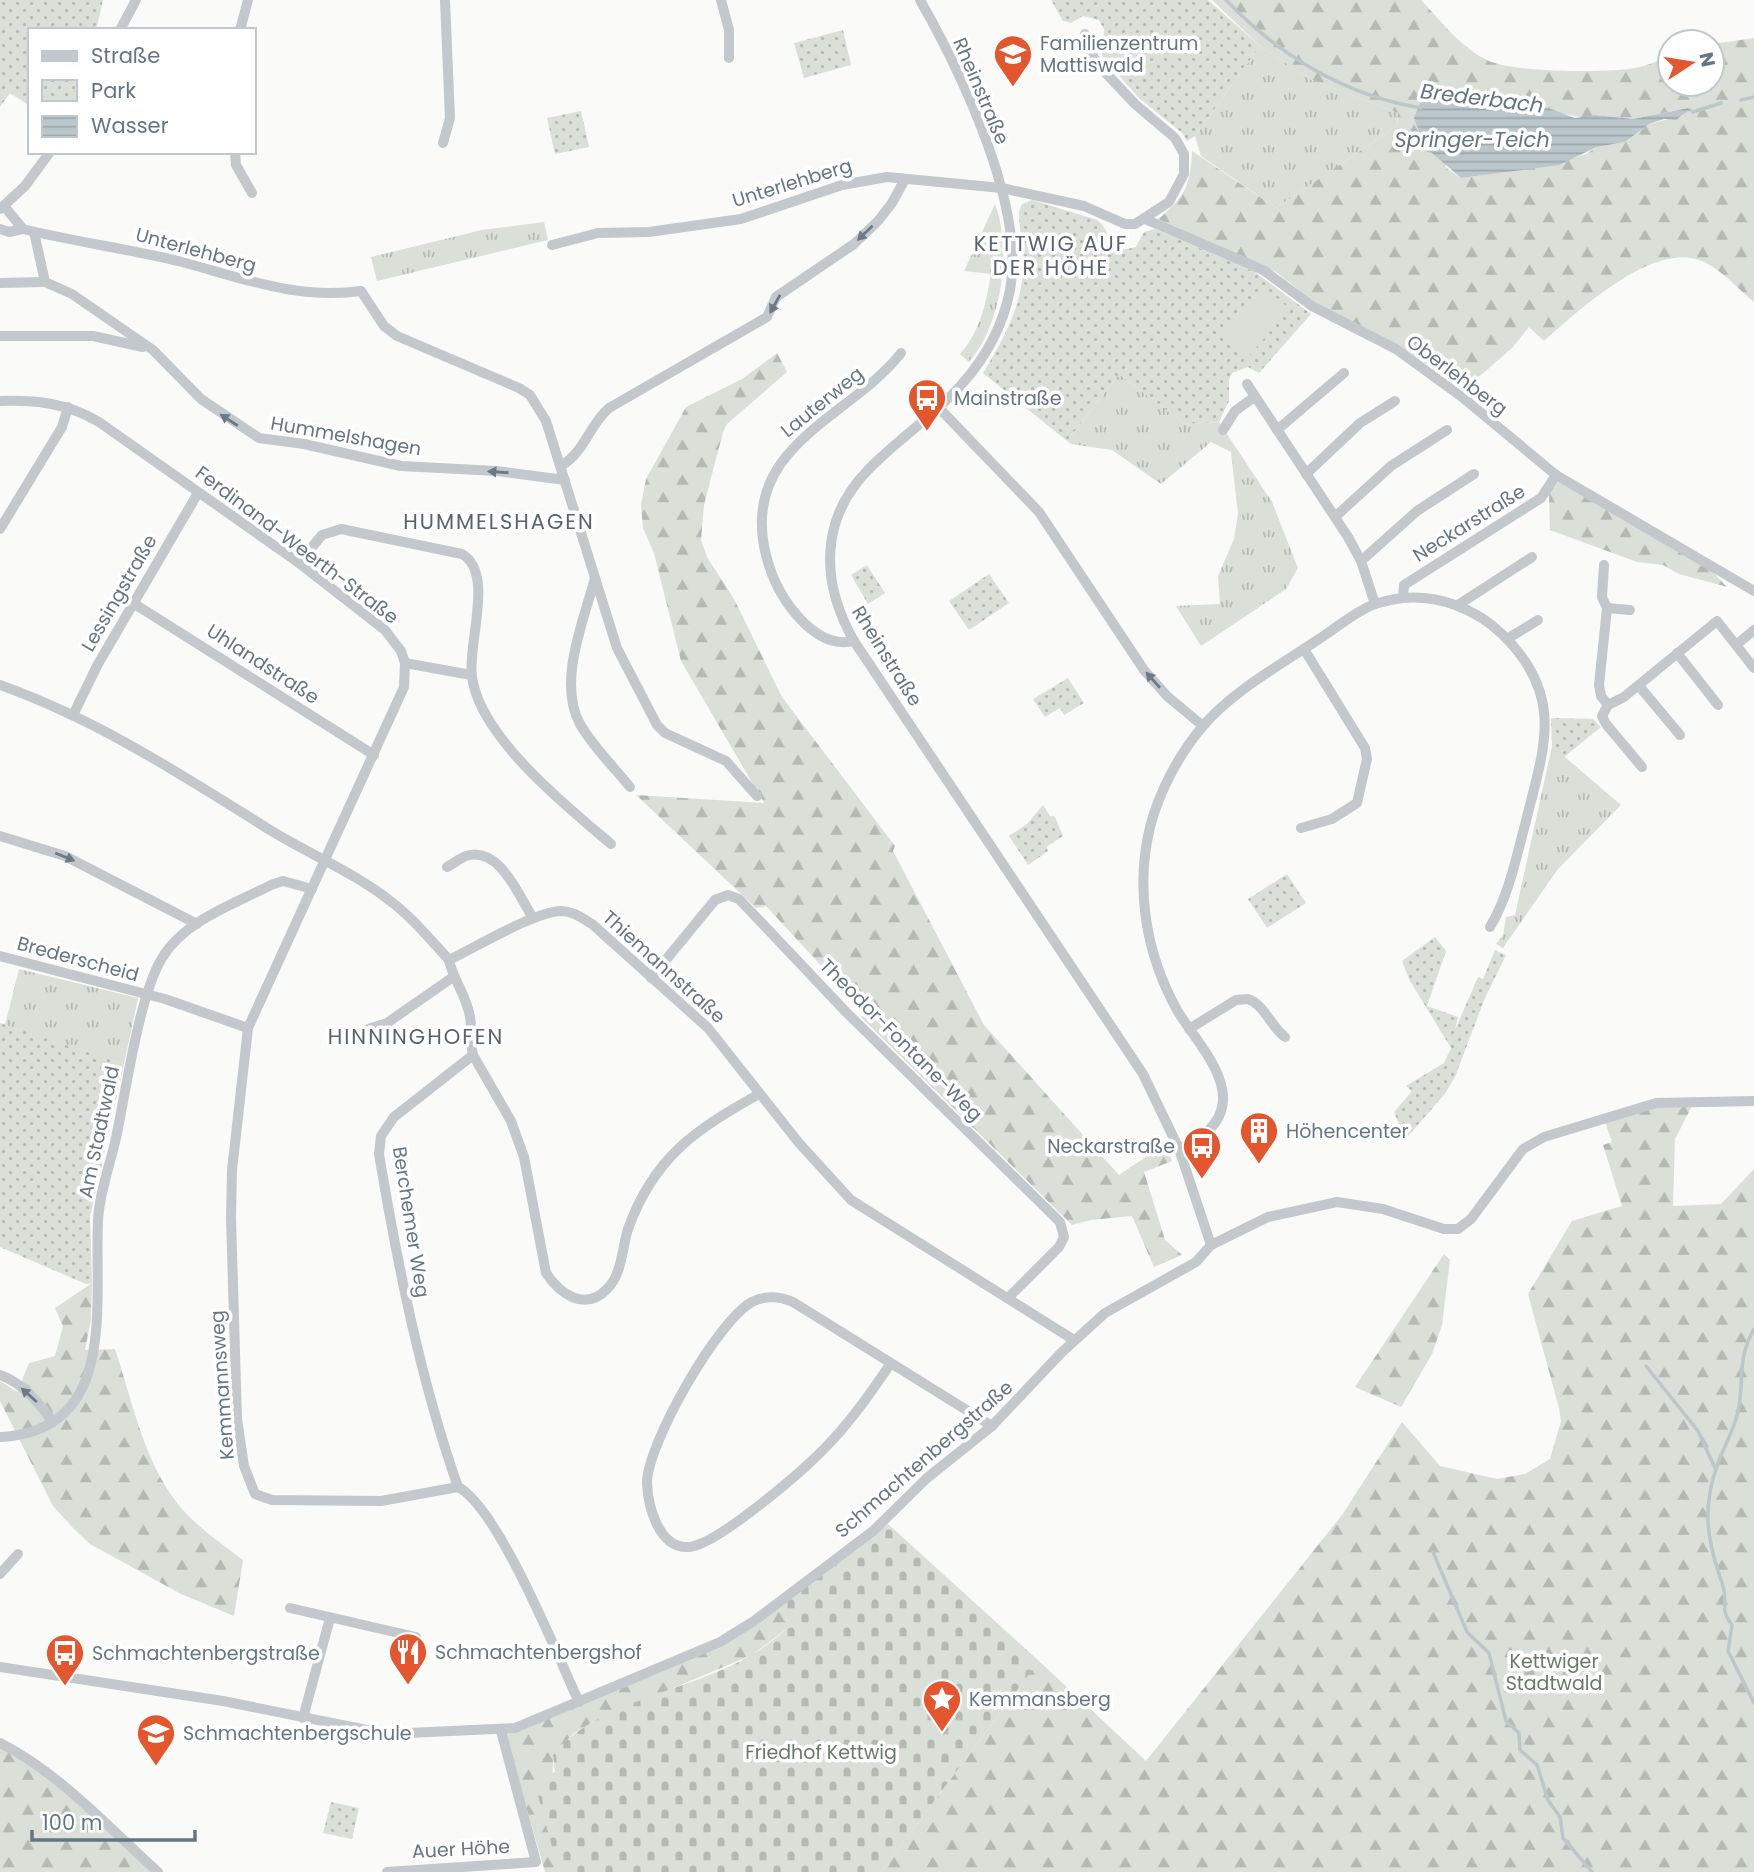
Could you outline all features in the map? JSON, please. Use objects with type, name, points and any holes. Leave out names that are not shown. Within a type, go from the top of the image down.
[{"type":"street","points":[[121,28],[136,0]]},
{"type":"street","points":[[241,28],[248,0]]},
{"type":"street","points":[[443,143],[450,118],[445,0]]},
{"type":"street","points":[[721,0],[729,30],[729,58]]},
{"type":"street","name":"Rheinstraße","points":[[920,0],[951,61],[1002,187],[1011,243],[1010,291],[993,342],[970,375],[939,408],[868,470],[853,487],[839,515],[831,541],[830,575],[836,606],[854,641],[1143,1074],[1179,1149],[1211,1245]]},
{"type":"street","points":[[1002,187],[1084,206],[1124,229],[1145,219],[1168,202],[1179,187],[1185,174],[1184,154],[1175,138],[1135,104],[1102,69],[1094,58],[1085,34]]},
{"type":"street","points":[[45,282],[29,231],[2,207],[27,183],[49,154]]},
{"type":"street","points":[[235,154],[236,165],[252,193]]},
{"type":"street","points":[[757,796],[726,761],[665,733],[657,725],[617,648],[561,466],[580,451],[596,423],[609,408],[767,317],[776,297],[854,244],[878,221],[905,179]]},
{"type":"street","name":"Unterlehberg","points":[[552,245],[598,233],[649,232],[741,219],[842,185],[865,180],[905,179],[1002,187]]},
{"type":"street","name":"Oberlehberg","points":[[1145,219],[1263,270],[1312,306],[1396,349],[1462,397],[1556,475],[1754,591]]},
{"type":"street","name":"Unterlehberg","points":[[0,229],[9,232],[29,231],[149,255],[282,289],[320,293],[361,291],[384,326],[397,336],[530,395],[546,421],[561,466]]},
{"type":"street","name":"Hummelshagen","points":[[0,283],[45,282],[72,294],[153,350],[201,399],[259,438],[304,444],[401,466],[496,471],[565,480]]},
{"type":"street","points":[[0,336],[78,335],[130,343],[153,350]]},
{"type":"street","name":"Lauterweg","points":[[854,641],[831,642],[801,620],[785,602],[766,560],[761,533],[763,510],[779,466],[792,447],[885,373],[901,353]]},
{"type":"street","points":[[1277,430],[1344,373]]},
{"type":"street","points":[[1247,384],[1253,398],[1336,516],[1361,561],[1375,604]]},
{"type":"street","points":[[1223,430],[1235,411],[1253,398]]},
{"type":"street","name":"Ferdinand-Weerth-Straße","points":[[0,401],[52,402],[99,422],[299,563],[385,630],[396,641],[405,663]]},
{"type":"street","points":[[1306,474],[1360,423],[1395,401]]},
{"type":"street","points":[[0,529],[62,427],[68,407]]},
{"type":"street","points":[[939,408],[1023,493],[1058,537],[1144,670],[1167,696],[1203,726]]},
{"type":"street","points":[[1336,516],[1391,466],[1447,430]]},
{"type":"street","points":[[1361,561],[1417,511],[1474,474]]},
{"type":"street","name":"Neckarstraße","points":[[1403,598],[1404,585],[1541,498],[1556,475]]},
{"type":"street","name":"Lessingstraße","points":[[74,713],[133,603],[198,493]]},
{"type":"street","points":[[299,563],[322,535],[341,528],[462,554],[471,559],[479,577],[471,675],[488,721],[505,745],[611,844]]},
{"type":"street","points":[[1458,605],[1532,556]]},
{"type":"street","points":[[1604,565],[1602,597],[1607,608],[1599,685],[1601,696],[1608,705]]},
{"type":"street","points":[[595,578],[573,670],[574,705],[581,725],[630,787]]},
{"type":"street","points":[[1179,1149],[1208,1131],[1221,1112],[1223,1100],[1219,1078],[1170,997],[1153,954],[1143,906],[1143,877],[1150,828],[1163,790],[1203,726],[1252,684],[1375,604],[1403,598],[1440,600],[1458,605],[1493,625],[1507,639],[1539,691],[1547,731],[1540,771],[1506,900],[1490,927]]},
{"type":"street","name":"Uhlandstraße","points":[[133,603],[373,755]]},
{"type":"street","points":[[1607,608],[1630,610]]},
{"type":"street","points":[[1507,639],[1538,620]]},
{"type":"street","points":[[1642,767],[1606,724],[1602,716],[1608,705],[1639,685],[1717,621],[1754,668]]},
{"type":"street","points":[[1736,645],[1754,630]]},
{"type":"street","points":[[1301,828],[1332,819],[1357,803],[1367,759],[1362,742],[1304,649]]},
{"type":"street","points":[[1677,653],[1718,705]]},
{"type":"street","points":[[324,862],[404,687],[405,663],[471,675]]},
{"type":"street","points":[[0,685],[74,713],[155,757],[389,899],[410,917],[449,960],[470,1018],[473,1055],[511,1121],[524,1157],[546,1273],[555,1287],[575,1299],[595,1297],[614,1280],[641,1195],[674,1150],[709,1122],[759,1094]]},
{"type":"street","points":[[1639,685],[1680,735]]},
{"type":"street","points":[[0,836],[65,856],[197,924]]},
{"type":"street","points":[[447,867],[466,856],[480,855],[492,859],[533,918]]},
{"type":"street","name":"Kemmannsweg","points":[[324,862],[248,1028],[233,1158],[231,1218],[237,1419],[250,1487],[255,1494],[272,1500],[337,1503],[394,1499],[458,1487]]},
{"type":"street","name":"Am Stadtwald","points":[[0,1437],[23,1436],[53,1422],[64,1415],[80,1394],[97,1336],[98,1219],[147,996],[162,957],[197,924],[271,885],[283,881],[312,889]]},
{"type":"street","name":"Theodor-Fontane-Weg","points":[[651,978],[715,901],[728,895],[739,899],[846,1012],[1060,1222],[1064,1237],[1059,1247],[1008,1298]]},
{"type":"street","name":"Thiemannstraße","points":[[449,960],[533,918],[551,912],[576,914],[592,924],[715,1036],[759,1094],[851,1200],[1074,1340]]},
{"type":"street","name":"Brederscheid","points":[[0,956],[147,996]]},
{"type":"street","points":[[368,1029],[387,1023],[453,977]]},
{"type":"street","points":[[147,996],[248,1028]]},
{"type":"street","points":[[1189,1029],[1236,1000],[1248,999],[1258,1005],[1269,1023],[1285,1037]]},
{"type":"street","name":"Berchemer Weg","points":[[458,1487],[428,1391],[404,1298],[379,1154],[381,1136],[394,1117],[473,1055]]},
{"type":"street","name":"Schmachtenbergstraße","points":[[0,1667],[223,1701],[387,1734],[501,1731],[543,1719],[720,1642],[754,1621],[873,1531],[926,1478],[992,1426],[1074,1340],[1114,1307],[1195,1262],[1211,1245],[1268,1217],[1337,1202],[1383,1209],[1444,1229],[1458,1229],[1471,1219],[1532,1142],[1656,1103],[1754,1101]]},
{"type":"street","points":[[891,1363],[859,1409],[822,1451],[752,1510],[705,1542],[691,1547],[677,1546],[667,1539],[655,1522],[650,1503],[647,1481],[652,1458],[666,1424],[691,1378],[740,1311],[766,1297],[793,1301],[992,1426]]},
{"type":"street","points":[[0,1375],[24,1390],[53,1422]]},
{"type":"street","points":[[458,1487],[466,1491],[484,1511],[520,1576],[579,1702]]},
{"type":"street","points":[[0,1574],[18,1554]]},
{"type":"street","points":[[290,1608],[416,1637]]},
{"type":"street","points":[[303,1718],[330,1618]]},
{"type":"street","name":"Auer Höhe","points":[[387,1872],[537,1867],[501,1731]]},
{"type":"street","points":[[0,1743],[19,1753],[77,1797],[158,1872]]},
{"type":"green space","points":[[0,0],[103,0],[96,28],[28,28],[28,105],[10,93],[0,107]]},
{"type":"green space","points":[[1051,0],[1208,0],[1260,46],[1195,136],[1187,141],[1182,133],[1139,98],[1102,56],[1104,29],[1099,20],[1083,16],[1071,23],[1063,21]]},
{"type":"green space","points":[[1212,0],[1421,0],[1461,42],[1479,56],[1501,65],[1540,70],[1608,71],[1640,67],[1656,62],[1656,98],[1726,98],[1726,42],[1754,38],[1754,302],[1724,275],[1704,262],[1685,257],[1664,260],[1619,281],[1544,341],[1529,327],[1512,348],[1465,389],[1396,344],[1313,301],[1276,272],[1158,219],[1175,204],[1185,189],[1192,151],[1276,208],[1397,126],[1398,113],[1310,79],[1260,46]],"holes":[[[1501,101],[1584,118],[1595,115],[1633,119],[1688,108],[1682,116],[1649,124],[1625,142],[1597,147],[1586,154],[1548,166],[1461,178],[1445,167]]]},
{"type":"green space","points":[[843,30],[851,65],[804,78],[794,43]]},
{"type":"green space","points":[[1260,46],[1310,79],[1398,113],[1397,126],[1276,208],[1201,156],[1195,136]]},
{"type":"green space","points":[[581,111],[589,147],[555,154],[547,118]]},
{"type":"green space","points":[[1032,200],[1097,220],[1114,244],[1122,250],[1136,247],[1144,232],[1155,229],[1255,272],[1311,314],[1259,373],[1248,367],[1232,373],[1229,380],[1229,401],[1219,422],[1185,424],[1119,374],[1067,441],[983,373],[1003,337],[1019,298],[1023,264],[1019,211],[1022,204]]},
{"type":"green space","points":[[995,204],[1003,242],[1001,286],[989,328],[969,362],[960,354],[977,327],[991,274],[964,271]]},
{"type":"green space","points":[[544,222],[548,240],[377,281],[371,257],[482,230]]},
{"type":"green space","points":[[1264,287],[1290,309],[1247,358],[1221,336]]},
{"type":"green space","points":[[777,353],[787,372],[727,424],[723,432],[704,505],[701,540],[707,557],[734,599],[782,697],[895,846],[893,851],[984,1025],[1119,1175],[1165,1144],[1172,1161],[1144,1172],[1165,1240],[1182,1255],[1154,1267],[1132,1216],[1091,1220],[1072,1225],[861,1017],[865,1013],[766,906],[756,908],[636,795],[764,803],[681,661],[654,553],[643,528],[641,505],[646,479],[686,407],[742,379]]},
{"type":"green space","points":[[1119,374],[1185,424],[1219,422],[1272,502],[1298,568],[1286,589],[1201,646],[1176,606],[1220,604],[1218,576],[1234,539],[1238,514],[1231,452],[1211,442],[1161,484],[1112,450],[1071,444],[1067,441]]},
{"type":"green space","points":[[1558,482],[1711,570],[1727,587],[1679,574],[1663,565],[1637,562],[1550,530],[1549,493]]},
{"type":"green space","points":[[867,565],[885,593],[868,604],[851,575]]},
{"type":"green space","points":[[989,574],[1009,603],[969,630],[949,601]]},
{"type":"green space","points":[[1068,678],[1084,703],[1064,715],[1060,708],[1045,717],[1033,699]]},
{"type":"green space","points":[[1551,718],[1593,719],[1601,727],[1564,757],[1552,746]]},
{"type":"green space","points":[[1552,746],[1621,805],[1558,869],[1503,948],[1496,944],[1503,935],[1506,917],[1515,915]]},
{"type":"green space","points":[[1043,805],[1050,816],[1055,817],[1063,836],[1046,847],[1048,851],[1028,865],[1009,836],[1027,824]]},
{"type":"green space","points":[[1287,874],[1306,903],[1267,928],[1248,899]]},
{"type":"green space","points":[[1435,937],[1446,951],[1427,1006],[1458,1017],[1455,1030],[1478,977],[1483,979],[1495,950],[1506,955],[1485,998],[1455,1077],[1444,1095],[1408,1136],[1401,1129],[1394,1112],[1412,1091],[1406,1086],[1444,1063],[1451,1048],[1410,981],[1402,961]]},
{"type":"green space","points":[[19,969],[138,998],[124,1064],[5,1025]]},
{"type":"green space","points":[[0,1023],[124,1064],[90,1217],[92,1283],[86,1284],[0,1247]]},
{"type":"green space","name":"Kettwiger Stadtwald","points":[[1657,1106],[1692,1106],[1675,1139],[1673,1206],[1721,1204],[1754,1169],[1754,1872],[881,1872],[1039,1661],[1146,1761],[1342,1515],[1402,1422],[1440,1466],[1497,1479],[1525,1474],[1550,1459],[1561,1421],[1528,1294],[1572,1221],[1622,1206],[1603,1145],[1612,1142],[1605,1122]]},
{"type":"green space","points":[[1444,1254],[1450,1260],[1442,1325],[1432,1354],[1401,1407],[1355,1387]]},
{"type":"green space","points":[[92,1283],[91,1319],[85,1350],[115,1349],[136,1419],[165,1486],[179,1506],[196,1523],[243,1560],[234,1616],[181,1594],[90,1544],[53,1506],[0,1401],[0,1381],[17,1392],[29,1363],[55,1356],[63,1326],[55,1308]]},
{"type":"green space","name":"Friedhof Kettwig","points":[[888,1524],[1039,1661],[881,1872],[559,1872],[534,1781],[555,1772],[553,1755],[571,1737],[619,1709],[703,1677],[753,1654],[792,1625],[778,1607]]},
{"type":"green space","points":[[778,1607],[792,1625],[752,1655],[595,1721],[574,1733],[553,1755],[552,1838],[559,1872],[545,1872],[505,1733],[721,1646]]},
{"type":"green space","points":[[0,1748],[42,1773],[61,1788],[152,1872],[0,1872]]},
{"type":"green space","points":[[331,1802],[359,1808],[352,1839],[323,1833]]},
{"type":"water","name":"Springer-Teich","points":[[1437,97],[1501,101],[1551,109],[1575,118],[1595,115],[1633,119],[1688,108],[1695,112],[1688,111],[1676,120],[1664,119],[1649,124],[1625,142],[1597,147],[1559,165],[1461,178],[1425,147],[1414,118],[1420,103]]},
{"type":"waterway","name":"Brederbach","points":[[1226,0],[1268,38],[1314,70],[1366,93],[1421,108]]},
{"type":"waterway","name":"Brederbach","points":[[1741,100],[1754,97]]},
{"type":"waterway","name":"Brederbach","points":[[1693,112],[1721,103]]},
{"type":"waterway","points":[[1754,1329],[1743,1361],[1738,1412],[1712,1482],[1708,1512],[1710,1541],[1724,1592],[1725,1610],[1732,1625],[1728,1651],[1754,1703]]},
{"type":"waterway","points":[[1646,1366],[1698,1431],[1715,1468]]},
{"type":"waterway","points":[[1433,1552],[1467,1632],[1489,1653],[1506,1721],[1519,1733],[1520,1750],[1537,1765],[1548,1800],[1560,1817],[1563,1838],[1592,1872]]},
{"type":"place","name":"Familienzentrum Mattiswald","points":[[1013,88]]},
{"type":"place","name":"Mainstraße","points":[[927,432]]},
{"type":"place","name":"Höhencenter","points":[[1259,1165]]},
{"type":"place","name":"Neckarstraße","points":[[1202,1180]]},
{"type":"place","name":"Schmachtenbergshof","points":[[408,1686]]},
{"type":"place","name":"Schmachtenbergstraße","points":[[65,1687]]},
{"type":"place","name":"Kemmansberg","points":[[942,1733]]},
{"type":"place","name":"Schmachtenbergschule","points":[[156,1767]]},
{"type":"district","name":"KETTWIG AUF DER HÖHE","points":[[1051,255]]},
{"type":"district","name":"HUMMELSHAGEN","points":[[499,521]]},
{"type":"district","name":"HINNINGHOFEN","points":[[416,1036]]}]
